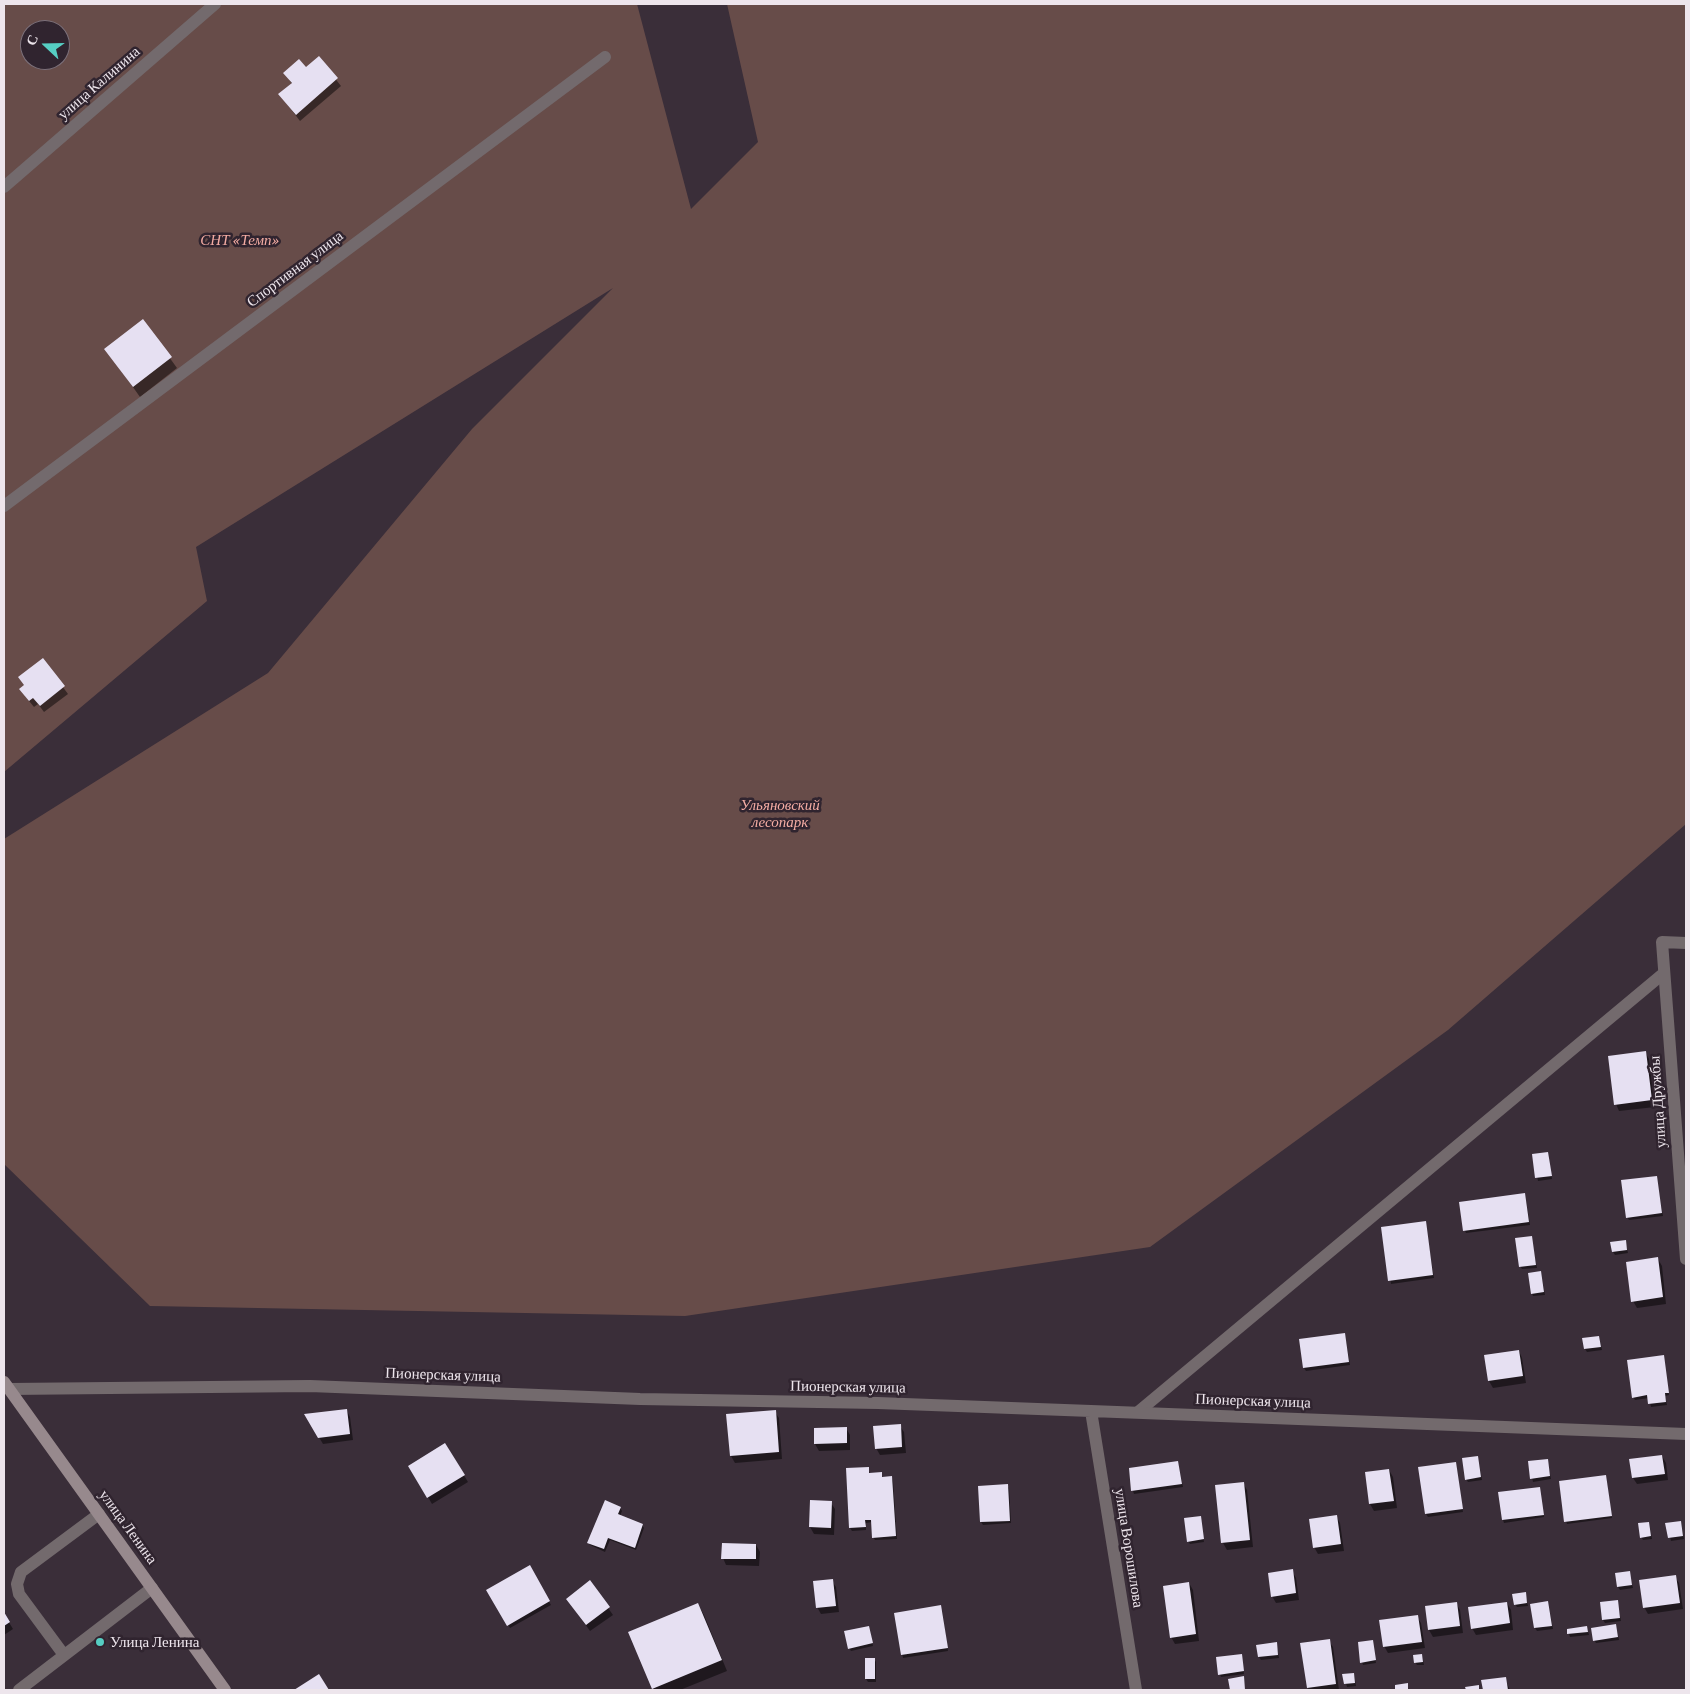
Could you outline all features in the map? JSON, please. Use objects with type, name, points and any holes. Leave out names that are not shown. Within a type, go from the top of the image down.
[{"type":"street","name":"улица Калинина","points":[[4,187],[215,4]]},
{"type":"street","name":"Спортивная улица","points":[[4,506],[605,57]]},
{"type":"street","name":"улица Дружбы","points":[[1686,943],[1662,942],[1686,1259]]},
{"type":"street","points":[[1138,1412],[1664,973]]},
{"type":"street","name":"Пионерская улица","points":[[6,1386],[310,1386],[640,1399],[878,1403],[1138,1412],[1686,1434]]},
{"type":"street","name":"улица Ленина","points":[[6,1386],[224,1690]]},
{"type":"street","name":"улица Ворошилова","points":[[1090,1411],[1136,1690]]},
{"type":"street","points":[[64,1655],[18,1594],[18,1584],[21,1572],[99,1514]]},
{"type":"street","points":[[19,1690],[152,1588]]},
{"type":"green space","name":"Ульяновский лесопарк","points":[[4,4],[637,4],[691,209],[758,142],[727,4],[1686,4],[1686,824],[1448,1030],[1150,1247],[685,1316],[150,1306],[4,1164],[4,839],[268,673],[472,429],[613,288],[196,547],[207,601],[4,772]]},
{"type":"building","points":[[319,56],[338,78],[296,115],[278,94],[292,83],[283,73],[299,59],[306,67]]},
{"type":"building","points":[[143,319],[172,357],[133,387],[104,349]]},
{"type":"building","points":[[43,658],[65,686],[40,706],[33,698],[29,701],[19,689],[24,685],[18,677]]},
{"type":"building","points":[[1646,1051],[1652,1100],[1614,1105],[1608,1056]]},
{"type":"building","points":[[1548,1152],[1552,1176],[1535,1178],[1532,1154]]},
{"type":"building","points":[[1657,1176],[1662,1213],[1626,1218],[1621,1180]]},
{"type":"building","points":[[1525,1193],[1529,1222],[1463,1231],[1459,1202]]},
{"type":"building","points":[[1426,1221],[1433,1275],[1388,1281],[1381,1227]]},
{"type":"building","points":[[1532,1236],[1536,1265],[1519,1267],[1515,1238]]},
{"type":"building","points":[[1626,1240],[1627,1250],[1612,1252],[1610,1242]]},
{"type":"building","points":[[1658,1257],[1663,1297],[1631,1302],[1626,1262]]},
{"type":"building","points":[[1541,1271],[1544,1292],[1531,1294],[1528,1273]]},
{"type":"building","points":[[1345,1333],[1349,1362],[1303,1368],[1299,1339]]},
{"type":"building","points":[[1599,1336],[1601,1347],[1584,1349],[1582,1338]]},
{"type":"building","points":[[1519,1350],[1523,1376],[1488,1381],[1484,1355]]},
{"type":"building","points":[[1664,1355],[1669,1393],[1665,1393],[1666,1402],[1648,1404],[1647,1395],[1632,1398],[1627,1360]]},
{"type":"building","points":[[347,1409],[350,1434],[318,1438],[304,1414]]},
{"type":"building","points":[[776,1410],[779,1452],[730,1456],[726,1414]]},
{"type":"building","points":[[901,1424],[902,1447],[875,1449],[873,1426]]},
{"type":"building","points":[[847,1427],[847,1443],[814,1444],[814,1428]]},
{"type":"building","points":[[445,1443],[465,1475],[427,1498],[408,1466]]},
{"type":"building","points":[[1662,1455],[1665,1474],[1632,1478],[1629,1459]]},
{"type":"building","points":[[1478,1456],[1481,1477],[1465,1480],[1462,1458]]},
{"type":"building","points":[[1548,1459],[1550,1476],[1530,1479],[1528,1461]]},
{"type":"building","points":[[1178,1461],[1182,1484],[1131,1491],[1129,1468]]},
{"type":"building","points":[[1456,1462],[1463,1509],[1425,1514],[1418,1467]]},
{"type":"building","points":[[869,1467],[869,1473],[882,1472],[882,1477],[892,1476],[896,1536],[872,1538],[871,1520],[865,1520],[866,1527],[849,1528],[846,1468]]},
{"type":"building","points":[[1389,1469],[1394,1501],[1369,1504],[1365,1472]]},
{"type":"building","points":[[1606,1475],[1612,1516],[1564,1522],[1559,1481]]},
{"type":"building","points":[[1244,1482],[1250,1540],[1221,1543],[1215,1485]]},
{"type":"building","points":[[1008,1484],[1010,1521],[980,1522],[978,1486]]},
{"type":"building","points":[[1540,1487],[1544,1515],[1502,1520],[1498,1492]]},
{"type":"building","points":[[605,1500],[621,1507],[618,1514],[643,1524],[635,1548],[608,1538],[604,1549],[587,1543]]},
{"type":"building","points":[[810,1500],[832,1501],[831,1528],[809,1527]]},
{"type":"building","points":[[1337,1515],[1341,1544],[1313,1548],[1309,1519]]},
{"type":"building","points":[[1201,1516],[1204,1539],[1187,1542],[1184,1518]]},
{"type":"building","points":[[1681,1521],[1683,1536],[1668,1538],[1665,1523]]},
{"type":"building","points":[[1649,1522],[1651,1536],[1640,1538],[1638,1523]]},
{"type":"building","points":[[722,1543],[756,1544],[756,1559],[721,1559]]},
{"type":"building","points":[[530,1565],[550,1601],[507,1626],[486,1590]]},
{"type":"building","points":[[1293,1569],[1296,1593],[1271,1597],[1268,1573]]},
{"type":"building","points":[[1630,1571],[1632,1585],[1617,1587],[1615,1573]]},
{"type":"building","points":[[1676,1575],[1680,1603],[1643,1608],[1639,1580]]},
{"type":"building","points":[[833,1579],[836,1606],[816,1608],[813,1581]]},
{"type":"building","points":[[590,1580],[610,1607],[586,1625],[566,1599]]},
{"type":"building","points":[[1189,1582],[1196,1634],[1170,1638],[1163,1586]]},
{"type":"building","points":[[1526,1592],[1527,1603],[1514,1605],[1512,1594]]},
{"type":"building","points":[[1618,1600],[1620,1618],[1602,1620],[1600,1602]]},
{"type":"building","points":[[1548,1601],[1552,1626],[1534,1628],[1530,1604]]},
{"type":"building","points":[[1457,1602],[1460,1626],[1428,1630],[1425,1606]]},
{"type":"building","points":[[1507,1602],[1510,1623],[1471,1629],[1468,1607]]},
{"type":"building","points":[[698,1603],[722,1660],[652,1689],[628,1632]]},
{"type":"building","points":[[941,1605],[948,1648],[901,1655],[894,1613]]},
{"type":"building","points":[[4,1612],[10,1622],[4,1626]]},
{"type":"building","points":[[1418,1615],[1422,1642],[1383,1647],[1379,1620]]},
{"type":"building","points":[[1616,1624],[1618,1637],[1593,1641],[1591,1628]]},
{"type":"building","points":[[869,1626],[873,1643],[848,1649],[844,1631]]},
{"type":"building","points":[[1587,1626],[1588,1632],[1567,1634],[1567,1629]]},
{"type":"building","points":[[1330,1639],[1336,1684],[1307,1688],[1300,1643]]},
{"type":"building","points":[[1373,1640],[1376,1660],[1360,1663],[1358,1642]]},
{"type":"building","points":[[1277,1642],[1278,1655],[1258,1657],[1256,1645]]},
{"type":"building","points":[[1242,1654],[1244,1671],[1218,1675],[1216,1657]]},
{"type":"building","points":[[1422,1654],[1423,1662],[1414,1663],[1413,1655]]},
{"type":"building","points":[[865,1658],[875,1658],[875,1679],[865,1679]]},
{"type":"building","points":[[1354,1673],[1355,1683],[1344,1684],[1342,1674]]},
{"type":"building","points":[[319,1674],[329,1690],[294,1690]]},
{"type":"building","points":[[1244,1676],[1245,1690],[1230,1690],[1228,1679]]},
{"type":"building","points":[[1506,1677],[1508,1690],[1483,1690],[1481,1680]]},
{"type":"building","points":[[1408,1683],[1408,1690],[1395,1690],[1395,1685]]},
{"type":"building","points":[[1479,1685],[1479,1690],[1466,1690],[1465,1687]]},
{"type":"place","name":"Улица Ленина","points":[[100,1642]]},
{"type":"park label","name":"СНТ «Темп»","points":[[240,240]]}]
